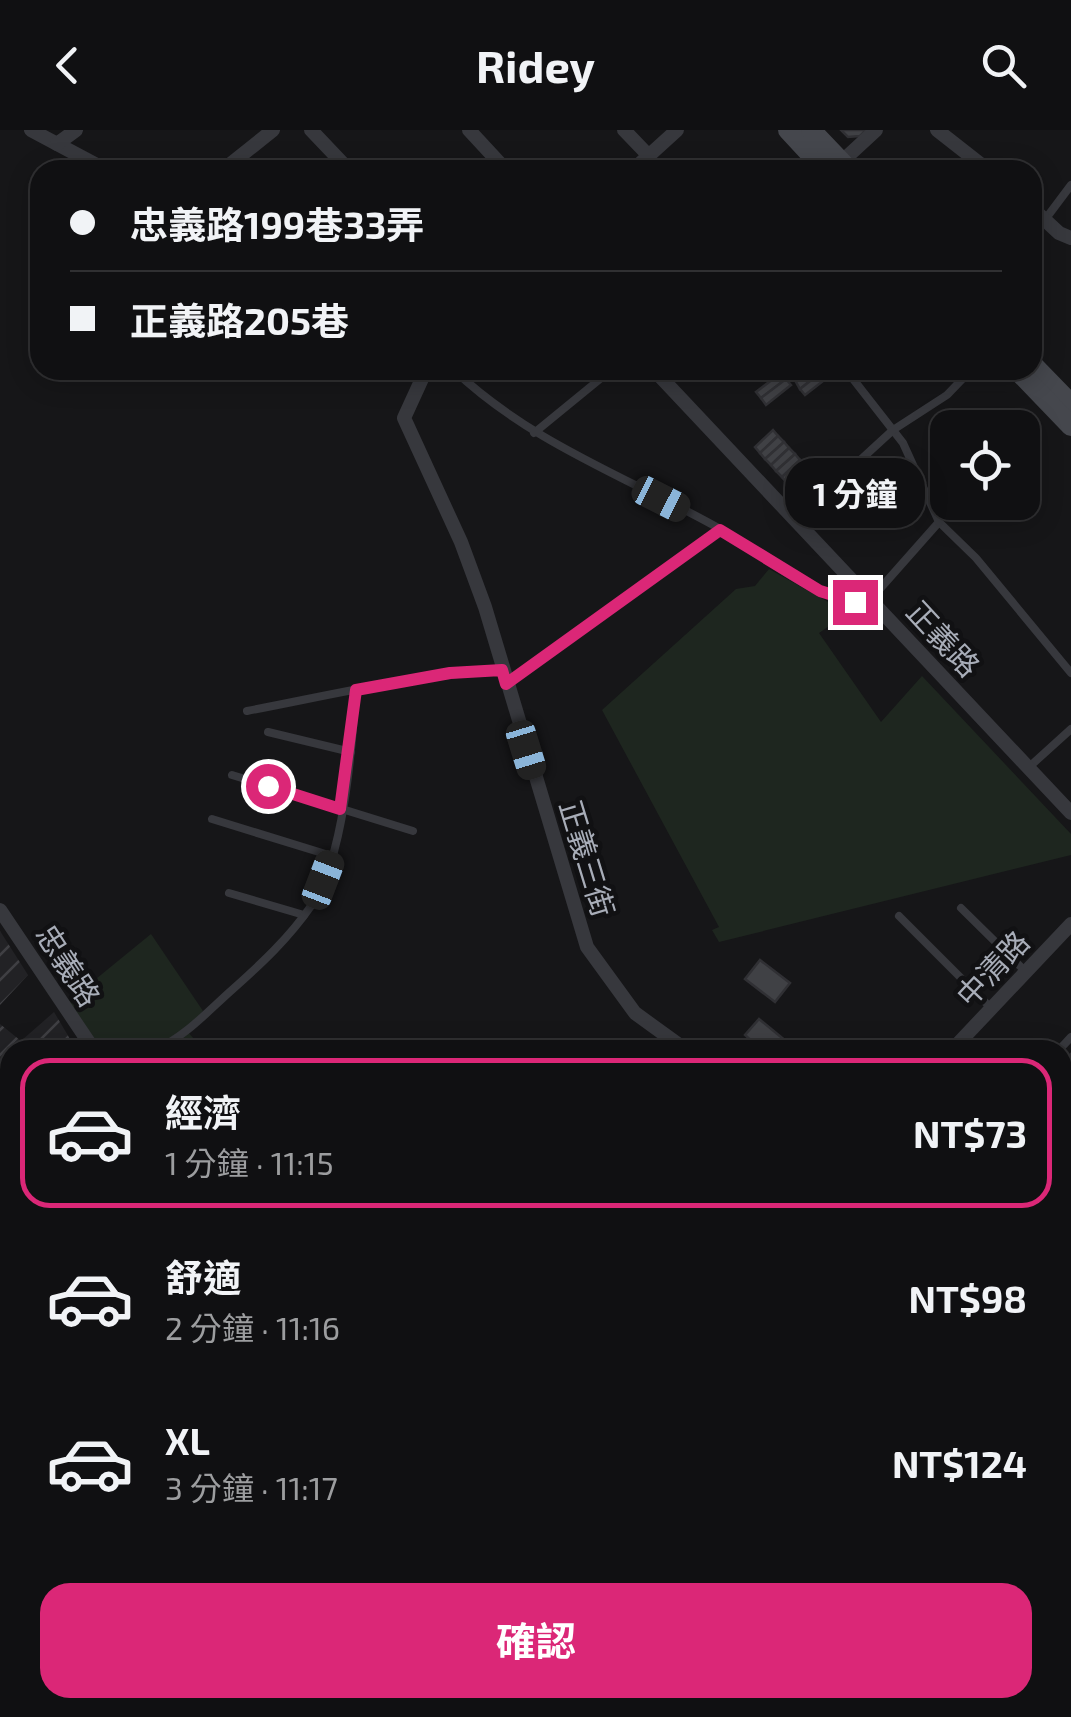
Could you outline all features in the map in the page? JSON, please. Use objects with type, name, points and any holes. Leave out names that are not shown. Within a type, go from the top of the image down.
[{"type":"main road","points":[[788,130],[827,160]]},
{"type":"main road","points":[[812,130],[832,160]]},
{"type":"main road","points":[[1042,374],[1071,404]]},
{"type":"main road","points":[[1027,380],[1071,426]]},
{"type":"street","points":[[31,130],[87,160]]},
{"type":"street","points":[[57,144],[76,130]]},
{"type":"street","points":[[235,160],[273,130]]},
{"type":"street","points":[[311,130],[339,160]]},
{"type":"street","points":[[469,130],[497,160]]},
{"type":"street","points":[[624,130],[649,156]]},
{"type":"street","points":[[645,160],[677,130]]},
{"type":"street","points":[[845,160],[876,130]]},
{"type":"street","points":[[937,130],[975,160]]},
{"type":"street","points":[[1042,218],[1071,238]]},
{"type":"street","name":"正義三街","points":[[421,380],[404,418],[461,542],[587,947],[635,1013],[672,1040]]},
{"type":"street","name":"正義路","points":[[663,380],[1071,813]]},
{"type":"street","name":"忠義路","points":[[0,910],[87,1040]]},
{"type":"street","name":"中清路","points":[[961,1040],[1071,924]]},
{"type":"lane","points":[[1042,226],[1071,185]]},
{"type":"lane","points":[[465,380],[534,433],[720,530],[820,591],[846,602],[870,600],[939,522]]},
{"type":"lane","points":[[534,433],[599,380]]},
{"type":"lane","points":[[854,380],[894,430],[939,522],[976,558],[1071,673]]},
{"type":"lane","points":[[795,520],[894,430],[932,407],[961,380]]},
{"type":"lane","points":[[247,711],[450,673],[504,677],[720,530]]},
{"type":"lane","points":[[176,1040],[287,938],[314,903],[332,856],[356,690]]},
{"type":"lane","points":[[1028,768],[1071,729]]},
{"type":"lane","points":[[268,732],[350,752]]},
{"type":"lane","points":[[232,775],[413,831]]},
{"type":"lane","points":[[212,819],[332,856]]},
{"type":"lane","points":[[230,893],[304,915]]},
{"type":"lane","points":[[961,908],[1026,972]]},
{"type":"lane","points":[[899,916],[991,1008]]},
{"type":"shaded area","points":[[769,569],[848,613],[819,633],[881,722],[922,676],[1071,834],[1071,855],[719,942],[712,930],[719,927],[602,710],[736,589],[755,586]]},
{"type":"shaded area","points":[[0,931],[28,975],[0,1005]]},
{"type":"shaded area","points":[[151,934],[203,1011],[185,1029],[195,1040],[95,1040],[69,1001]]},
{"type":"shaded area","points":[[54,1012],[70,1039],[69,1040],[22,1040]]},
{"type":"shaded area","points":[[0,1024],[20,1040],[0,1040]]},
{"type":"building","points":[[841,130],[866,130],[860,136],[848,137]]},
{"type":"building","points":[[772,380],[785,380],[761,398],[756,392]]},
{"type":"building","points":[[785,380],[791,385],[766,405],[761,398]]},
{"type":"building","points":[[799,380],[811,380],[800,389]]},
{"type":"building","points":[[811,380],[824,380],[805,395],[800,389]]},
{"type":"building","points":[[773,430],[778,436],[760,453],[755,447]]},
{"type":"building","points":[[778,436],[784,442],[765,459],[760,453]]},
{"type":"building","points":[[784,442],[789,448],[771,465],[765,459]]},
{"type":"building","points":[[789,448],[795,454],[776,471],[771,465]]},
{"type":"building","points":[[795,454],[800,460],[782,477],[776,471]]},
{"type":"building","points":[[800,460],[806,466],[787,483],[782,477]]},
{"type":"building","points":[[806,466],[811,472],[793,489],[787,483]]},
{"type":"building","points":[[811,472],[817,478],[798,495],[793,489]]},
{"type":"building","points":[[817,478],[822,484],[804,500],[798,495]]},
{"type":"building","points":[[760,960],[790,983],[775,1002],[745,979]]},
{"type":"building","points":[[759,1019],[785,1040],[751,1040],[745,1035]]},
{"type":"route","points":[[268,786],[340,809],[356,690],[450,673],[502,670],[506,684],[720,530],[820,591],[855,602]]}]
